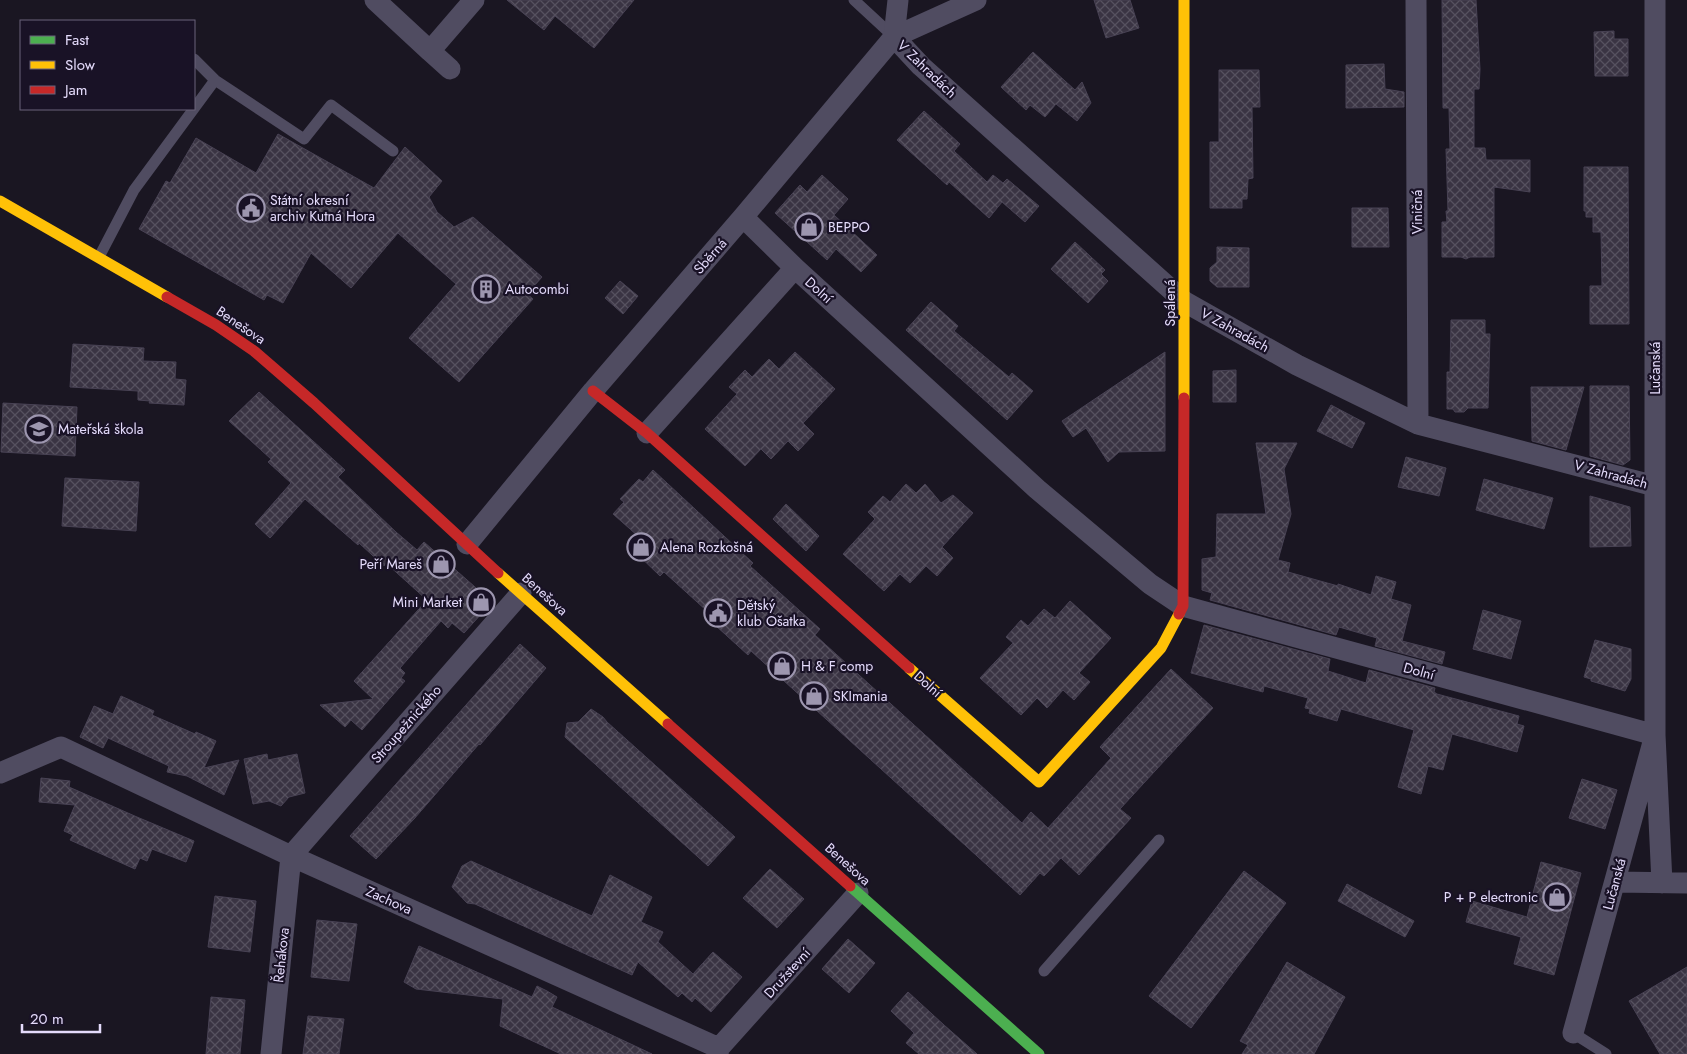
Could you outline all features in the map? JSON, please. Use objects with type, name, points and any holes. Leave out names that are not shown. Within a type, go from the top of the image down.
[{"type":"street","points":[[375,0],[450,69]]},
{"type":"street","points":[[430,51],[474,0]]},
{"type":"street","points":[[894,37],[898,0]]},
{"type":"street","name":"Sběrná","points":[[467,544],[593,391],[743,217],[894,37],[976,0]]},
{"type":"street","name":"Spálená","points":[[1184,0],[1184,606]]},
{"type":"street","name":"Viničná","points":[[1416,0],[1418,424]]},
{"type":"street","name":"Lučanská","points":[[1655,0],[1655,735],[1662,883]]},
{"type":"street","name":"V Zahradách","points":[[894,37],[921,66],[1185,302],[1297,365],[1418,424],[1656,486]]},
{"type":"street","name":"Benešova","points":[[0,201],[216,325],[254,351],[314,402],[521,593],[1039,1054]]},
{"type":"street","name":"Dolní","points":[[743,217],[795,268],[1037,489],[1150,584],[1184,606],[1655,735]]},
{"type":"street","name":"Dolní","points":[[647,433],[795,268]]},
{"type":"street","name":"Dolní","points":[[593,391],[647,433],[846,613],[1039,782],[1161,648],[1184,606]]},
{"type":"street","name":"Stroupežnického","points":[[291,856],[521,593]]},
{"type":"street","name":"Lučanská","points":[[1573,1032],[1655,735]]},
{"type":"street","name":"Zachova","points":[[0,773],[61,747],[291,856],[719,1051]]},
{"type":"street","name":"Řehákova","points":[[270,1054],[291,856]]},
{"type":"street","points":[[1615,882],[1687,883]]},
{"type":"street","name":"Družstevní","points":[[719,1051],[858,893]]},
{"type":"lane","points":[[854,0],[894,37]]},
{"type":"lane","points":[[195,60],[215,80],[304,139],[331,105],[393,150]]},
{"type":"lane","points":[[195,107],[215,80]]},
{"type":"lane","points":[[99,257],[134,190],[193,110]]},
{"type":"lane","points":[[1044,971],[1159,840]]},
{"type":"lane","points":[[1573,1032],[1606,1054]]},
{"type":"building","points":[[507,0],[634,0],[594,48],[555,16],[544,30]]},
{"type":"building","points":[[1094,0],[1130,0],[1139,28],[1106,38]]},
{"type":"building","points":[[1442,0],[1476,0],[1480,69],[1479,89],[1474,89],[1474,148],[1485,148],[1486,160],[1530,160],[1530,192],[1494,187],[1494,257],[1470,257],[1466,259],[1461,257],[1442,257],[1442,222],[1447,222],[1446,211],[1448,211],[1446,149],[1450,149],[1449,108],[1443,108]]},
{"type":"building","points":[[1614,31],[1614,39],[1628,39],[1628,76],[1595,76],[1594,32]]},
{"type":"building","points":[[1033,52],[1075,90],[1082,82],[1091,103],[1077,121],[1056,104],[1045,117],[1030,105],[1026,110],[1001,87]]},
{"type":"building","points":[[1384,64],[1385,89],[1404,92],[1404,107],[1346,108],[1346,65]]},
{"type":"building","points":[[1219,70],[1259,70],[1260,107],[1252,107],[1253,178],[1248,179],[1247,199],[1242,199],[1242,208],[1210,208],[1210,142],[1219,142]]},
{"type":"building","points":[[924,111],[960,144],[954,151],[987,182],[993,175],[1003,183],[1007,179],[1039,206],[1025,222],[1002,202],[989,218],[949,182],[947,185],[897,140]]},
{"type":"building","points":[[278,134],[374,188],[405,147],[442,181],[429,197],[437,212],[454,227],[473,217],[542,277],[527,294],[533,299],[459,382],[409,338],[456,284],[398,233],[351,288],[311,253],[283,303],[267,295],[264,300],[139,229],[166,181],[170,183],[196,138],[256,173]]},
{"type":"building","points":[[1584,167],[1628,167],[1629,324],[1590,324],[1590,286],[1602,286],[1601,232],[1593,232],[1593,217],[1586,217],[1586,211],[1584,211]]},
{"type":"building","points":[[822,175],[848,199],[834,215],[877,255],[861,272],[836,249],[827,260],[775,213],[800,185],[807,192]]},
{"type":"building","points":[[1352,208],[1388,208],[1389,247],[1352,247]]},
{"type":"building","points":[[1075,242],[1105,270],[1101,274],[1108,281],[1088,303],[1051,269]]},
{"type":"building","points":[[1217,247],[1249,248],[1249,287],[1217,287],[1210,281],[1210,268],[1217,262]]},
{"type":"building","points":[[620,281],[638,296],[623,314],[605,298]]},
{"type":"building","points":[[931,302],[958,326],[954,331],[1009,377],[1012,373],[1033,391],[1007,420],[906,330]]},
{"type":"building","points":[[1451,320],[1485,320],[1485,334],[1490,334],[1488,408],[1468,408],[1464,412],[1455,412],[1453,409],[1447,409],[1447,372],[1450,372]]},
{"type":"building","points":[[73,344],[144,348],[143,361],[176,362],[175,379],[186,380],[184,405],[149,403],[150,401],[138,400],[138,391],[70,387]]},
{"type":"building","points":[[795,352],[835,389],[803,423],[814,434],[798,451],[788,441],[771,459],[761,449],[745,466],[705,429],[737,394],[729,387],[745,370],[752,377],[769,359],[779,369]]},
{"type":"building","points":[[1165,352],[1165,451],[1119,452],[1108,462],[1086,428],[1073,437],[1062,421]]},
{"type":"building","points":[[1236,370],[1236,402],[1213,402],[1213,371]]},
{"type":"building","points":[[1590,386],[1629,386],[1630,460],[1623,465],[1590,456]]},
{"type":"building","points":[[1531,387],[1584,387],[1566,450],[1532,441]]},
{"type":"building","points":[[259,392],[345,470],[338,477],[396,532],[417,550],[424,542],[492,602],[464,633],[452,623],[448,628],[441,621],[400,668],[405,673],[401,678],[405,681],[362,730],[351,720],[345,727],[320,705],[373,699],[354,681],[427,600],[386,563],[384,566],[305,499],[270,538],[255,524],[291,483],[268,462],[271,459],[229,421]]},
{"type":"building","points":[[3,403],[77,407],[75,456],[1,452]]},
{"type":"building","points":[[1331,405],[1365,423],[1352,448],[1317,431]]},
{"type":"building","points":[[1256,443],[1297,443],[1284,469],[1291,514],[1278,560],[1290,563],[1288,572],[1338,586],[1338,584],[1371,595],[1376,576],[1396,582],[1391,599],[1411,605],[1402,641],[1445,652],[1442,664],[1375,646],[1377,638],[1339,627],[1336,635],[1210,600],[1212,593],[1202,590],[1202,559],[1216,557],[1217,514],[1266,514]]},
{"type":"building","points":[[1406,457],[1446,468],[1439,496],[1398,487]]},
{"type":"building","points":[[653,470],[753,563],[750,566],[820,629],[815,635],[1022,823],[1031,812],[1048,828],[1111,758],[1100,747],[1171,669],[1213,708],[1120,809],[1131,818],[1079,875],[1061,858],[1044,876],[1040,873],[1020,895],[751,651],[748,655],[704,615],[707,611],[664,572],[660,576],[629,546],[638,536],[613,514],[624,502],[620,499],[639,479],[643,482]]},
{"type":"building","points":[[65,478],[139,482],[136,531],[62,526]]},
{"type":"building","points":[[1484,479],[1553,498],[1544,529],[1476,510]]},
{"type":"building","points":[[906,484],[916,493],[925,484],[941,503],[953,495],[973,513],[942,547],[953,558],[937,576],[926,566],[910,583],[900,574],[884,591],[843,554],[875,519],[868,512],[883,496],[890,502]]},
{"type":"building","points":[[1590,496],[1630,507],[1631,546],[1590,547]]},
{"type":"building","points":[[786,504],[819,536],[806,551],[773,519]]},
{"type":"building","points":[[1070,601],[1111,638],[1079,673],[1090,682],[1074,700],[1063,690],[1047,708],[1037,698],[1021,715],[980,678],[1013,643],[1006,637],[1021,620],[1028,626],[1044,609],[1055,618]]},
{"type":"building","points":[[1483,610],[1521,621],[1511,659],[1473,649]]},
{"type":"building","points":[[1204,625],[1330,659],[1328,671],[1366,683],[1369,670],[1435,688],[1434,692],[1437,694],[1519,716],[1517,724],[1524,726],[1517,752],[1452,734],[1443,770],[1428,766],[1421,794],[1398,787],[1414,730],[1341,709],[1337,721],[1309,713],[1310,709],[1305,708],[1308,698],[1264,686],[1263,692],[1191,673]]},
{"type":"building","points":[[1595,640],[1631,649],[1631,679],[1625,691],[1591,681],[1591,679],[1584,677]]},
{"type":"building","points":[[520,644],[546,668],[480,745],[376,859],[350,836]]},
{"type":"building","points":[[121,696],[154,711],[152,715],[216,741],[204,768],[239,760],[224,795],[187,776],[167,772],[169,766],[108,738],[103,748],[80,737],[94,706],[113,714]]},
{"type":"building","points":[[591,709],[603,717],[735,837],[708,866],[565,737],[567,723],[578,722]]},
{"type":"building","points":[[267,754],[268,760],[297,754],[305,793],[289,797],[281,806],[269,801],[253,804],[244,759]]},
{"type":"building","points":[[41,778],[70,781],[69,787],[194,841],[186,862],[152,849],[147,861],[140,858],[135,869],[70,840],[73,835],[64,831],[75,805],[39,802]]},
{"type":"building","points":[[1582,779],[1617,790],[1605,829],[1569,818]]},
{"type":"building","points":[[471,861],[592,916],[610,875],[652,897],[641,922],[663,932],[658,942],[693,974],[713,952],[742,977],[711,1012],[695,998],[692,1002],[682,993],[678,997],[638,962],[632,975],[475,904],[467,903],[452,887],[462,866]]},
{"type":"building","points":[[1541,862],[1581,873],[1554,975],[1514,964],[1521,937],[1466,922],[1472,901],[1527,917]]},
{"type":"building","points":[[770,869],[804,899],[777,928],[743,898]]},
{"type":"building","points":[[1244,871],[1286,903],[1191,1028],[1149,996]]},
{"type":"building","points":[[1347,884],[1414,921],[1405,937],[1338,901]]},
{"type":"building","points":[[215,896],[256,901],[250,952],[208,947]]},
{"type":"building","points":[[317,920],[357,924],[349,981],[311,977]]},
{"type":"building","points":[[848,939],[875,963],[849,993],[822,969]]},
{"type":"building","points":[[419,946],[532,997],[537,986],[557,997],[552,1007],[652,1054],[561,1054],[500,1026],[503,999],[416,989],[404,982]]},
{"type":"building","points":[[1287,962],[1345,997],[1314,1054],[1242,1054],[1248,1045],[1240,1041]]},
{"type":"building","points":[[1687,967],[1687,1054],[1660,1054],[1629,1001]]},
{"type":"building","points":[[908,992],[977,1054],[919,1054],[906,1043],[914,1033],[891,1011]]},
{"type":"building","points":[[211,997],[245,1000],[240,1054],[206,1054]]},
{"type":"building","points":[[308,1016],[344,1019],[339,1054],[303,1054]]},
{"type":"traffic: fast","points":[[850,886],[1039,1054]]},
{"type":"traffic: slow","points":[[1184,0],[1184,398]]},
{"type":"traffic: slow","points":[[0,201],[167,297]]},
{"type":"traffic: slow","points":[[498,573],[668,724]]},
{"type":"traffic: slow","points":[[909,668],[1039,782],[1161,648],[1179,614]]},
{"type":"traffic: jam","points":[[167,297],[216,325],[254,351],[314,403],[498,573]]},
{"type":"traffic: jam","points":[[593,391],[647,433],[909,668]]},
{"type":"traffic: jam","points":[[1179,614],[1183,606],[1184,398]]},
{"type":"traffic: jam","points":[[668,724],[850,886]]},
{"type":"place","name":"Státní okresní archiv Kutná Hora","points":[[251,208]]},
{"type":"place","name":"BEPPO","points":[[809,227]]},
{"type":"place","name":"Autocombi","points":[[486,289]]},
{"type":"place","name":"Mateřská škola","points":[[39,429]]},
{"type":"place","name":"Alena Rozkošná","points":[[641,547]]},
{"type":"place","name":"Peří Mareš","points":[[441,564]]},
{"type":"place","name":"Mini Market","points":[[481,602]]},
{"type":"place","name":"Dětský klub Ošatka","points":[[718,613]]},
{"type":"place","name":"H & F comp","points":[[782,666]]},
{"type":"place","name":"SKImania","points":[[814,696]]},
{"type":"place","name":"P + P electronic","points":[[1557,897]]}]
